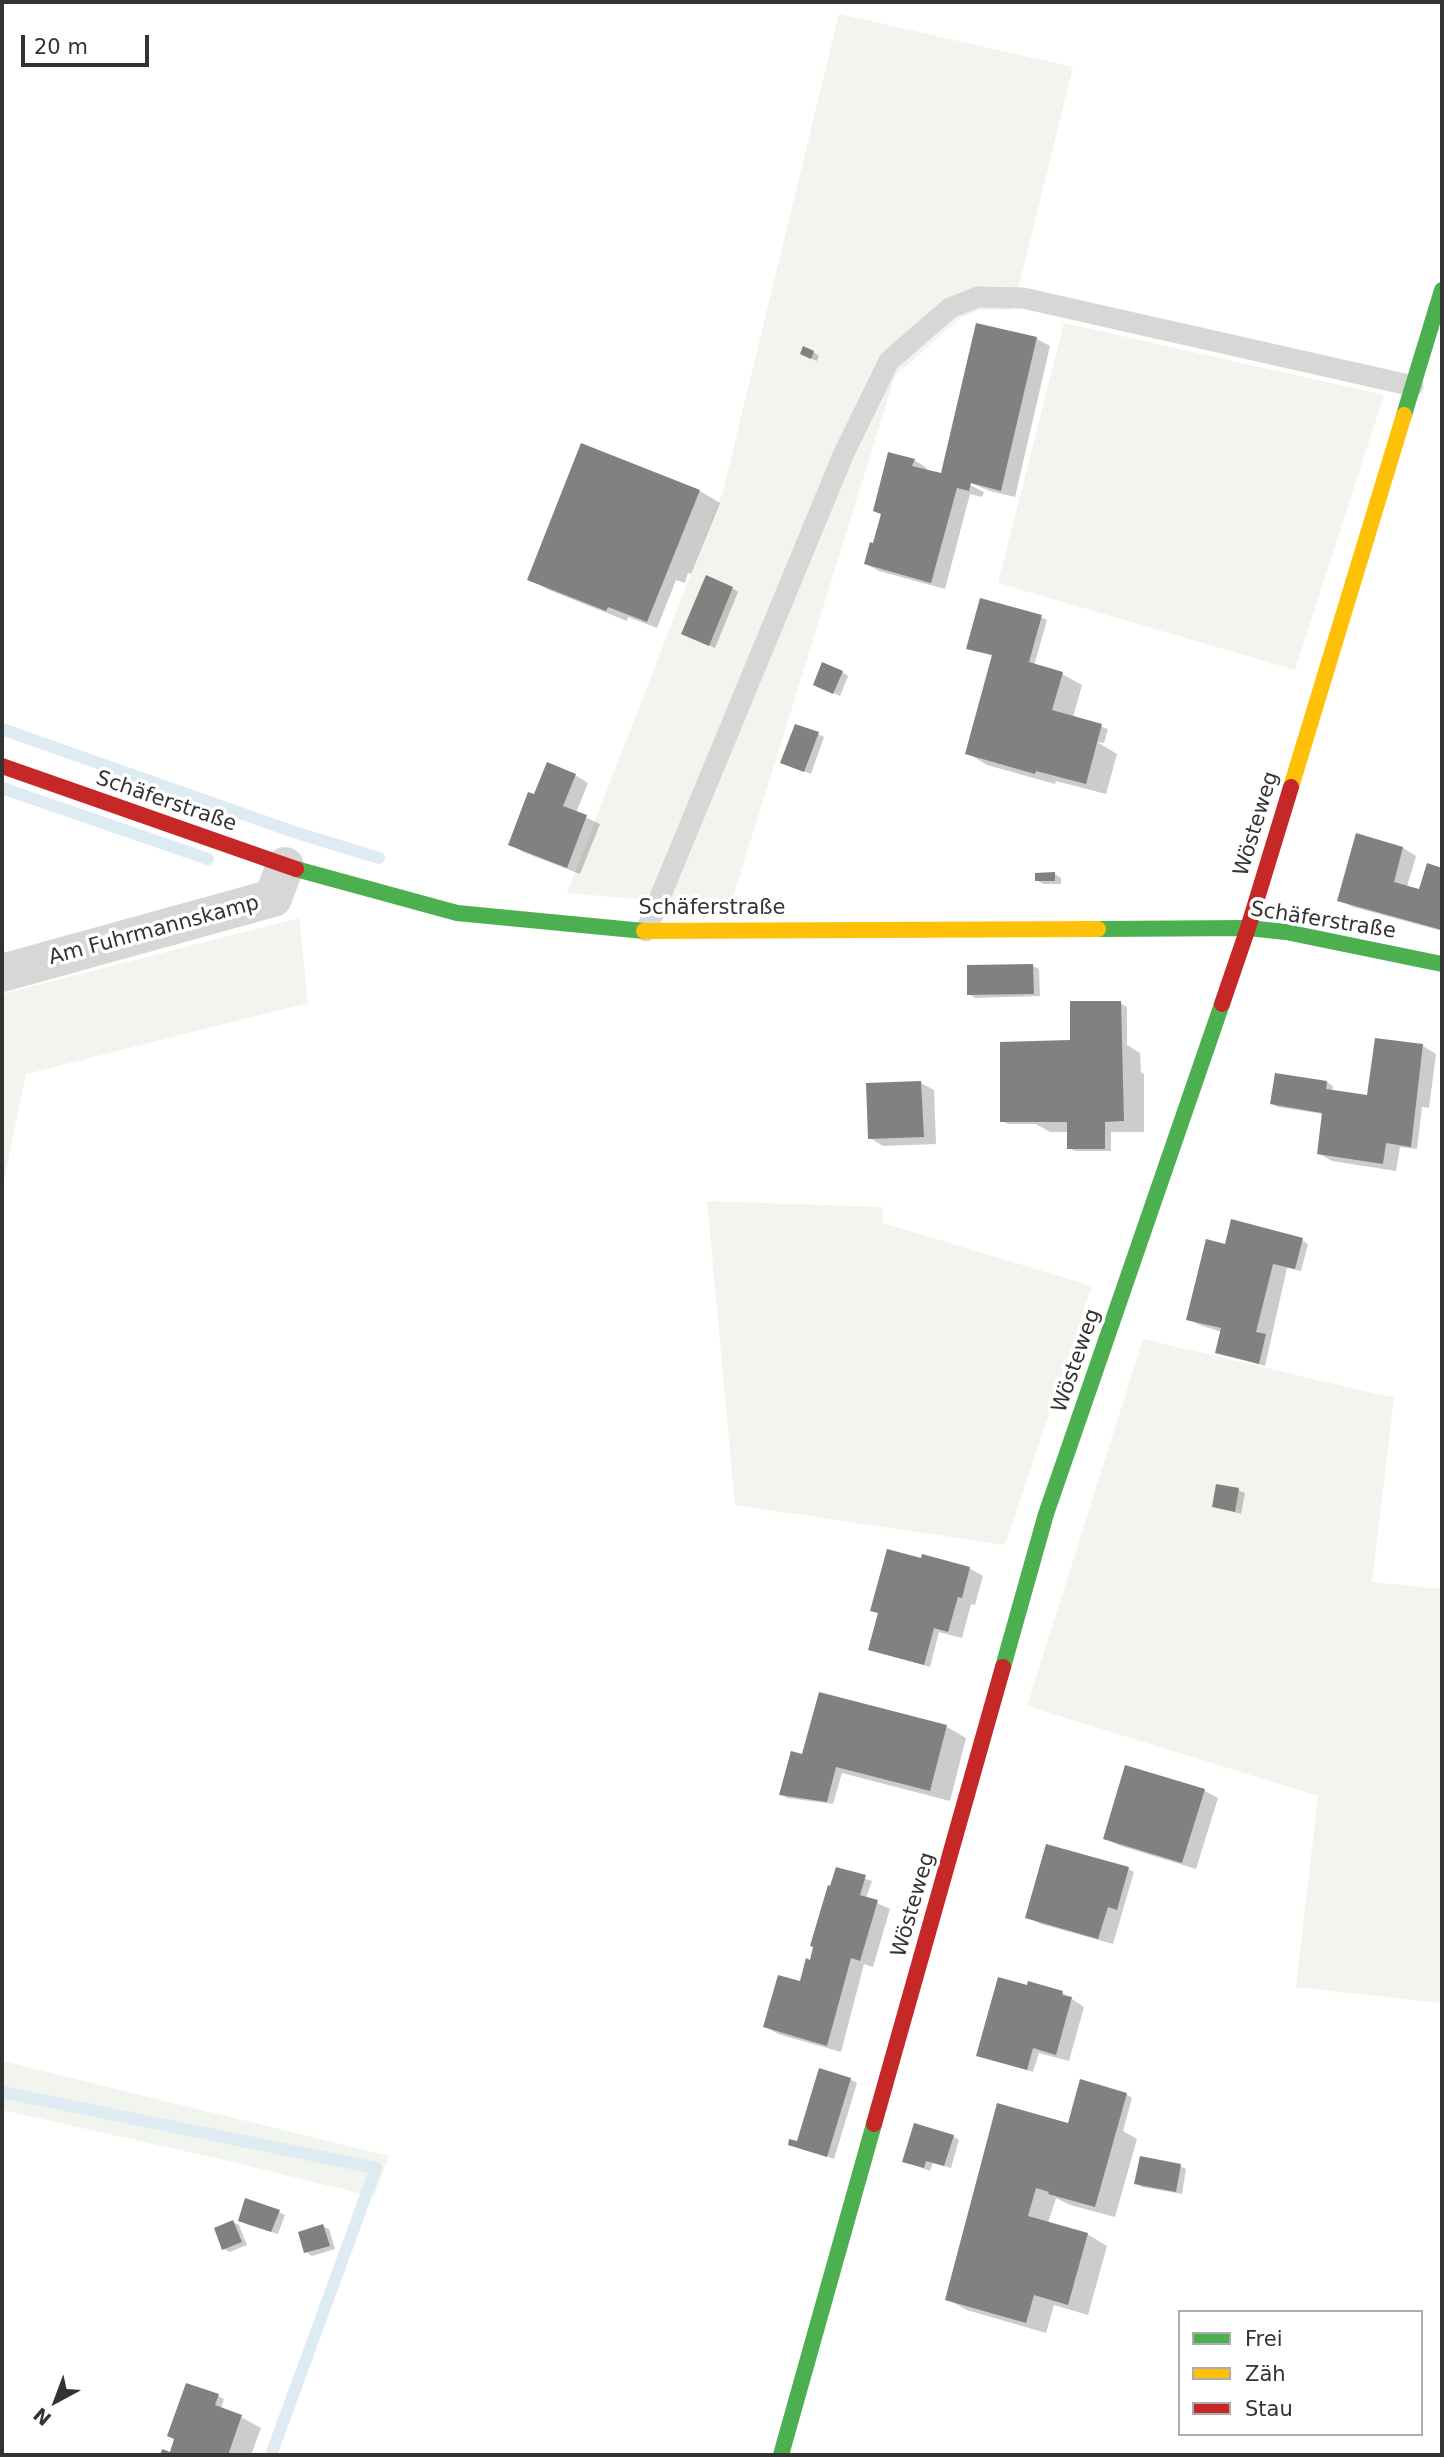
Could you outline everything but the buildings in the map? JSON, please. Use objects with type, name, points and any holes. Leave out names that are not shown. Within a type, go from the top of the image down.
[{"type":"street","name":"Wösteweg","points":[[781,2455],[1046,1514],[1248,928],[1442,290]]},
{"type":"street","name":"Schäferstraße","points":[[2,766],[285,866],[457,913],[646,931],[1248,928],[1286,932],[1442,964]]},
{"type":"street","name":"Am Fuhrmannskamp","points":[[2,973],[273,898],[285,866]]},
{"type":"lane","points":[[646,931],[849,441],[889,361],[950,308],[978,297],[1023,298],[1413,386]]},
{"type":"shaded area","points":[[839,14],[1073,67],[1013,310],[979,310],[960,318],[895,376],[730,907],[567,893],[723,491]]},
{"type":"shaded area","points":[[1064,323],[1384,395],[1295,670],[998,583]]},
{"type":"shaded area","points":[[299,918],[308,1003],[26,1074],[2,1190],[2,994]]},
{"type":"shaded area","points":[[707,1201],[883,1207],[883,1223],[1092,1286],[1005,1545],[735,1505]]},
{"type":"shaded area","points":[[1143,1339],[1394,1398],[1372,1582],[1442,1589],[1442,2003],[1296,1987],[1318,1796],[1027,1706]]},
{"type":"shaded area","points":[[2,2061],[389,2156],[374,2197],[2,2110]]},
{"type":"waterway","points":[[2,729],[294,832],[379,858]]},
{"type":"waterway","points":[[2,788],[208,859]]},
{"type":"waterway","points":[[2,2092],[376,2168],[271,2455]]},
{"type":"traffic: fast","points":[[1404,415],[1442,290]]},
{"type":"traffic: fast","points":[[296,869],[457,913],[644,931]]},
{"type":"traffic: fast","points":[[1098,929],[1248,928],[1286,932],[1442,964]]},
{"type":"traffic: fast","points":[[1003,1667],[1046,1514],[1222,1004]]},
{"type":"traffic: fast","points":[[781,2455],[874,2124]]},
{"type":"traffic: slow","points":[[1291,787],[1404,415]]},
{"type":"traffic: slow","points":[[644,931],[1098,929]]},
{"type":"traffic: jam","points":[[2,766],[296,869]]},
{"type":"traffic: jam","points":[[1222,1004],[1291,787]]},
{"type":"traffic: jam","points":[[874,2124],[1003,1667]]}]
